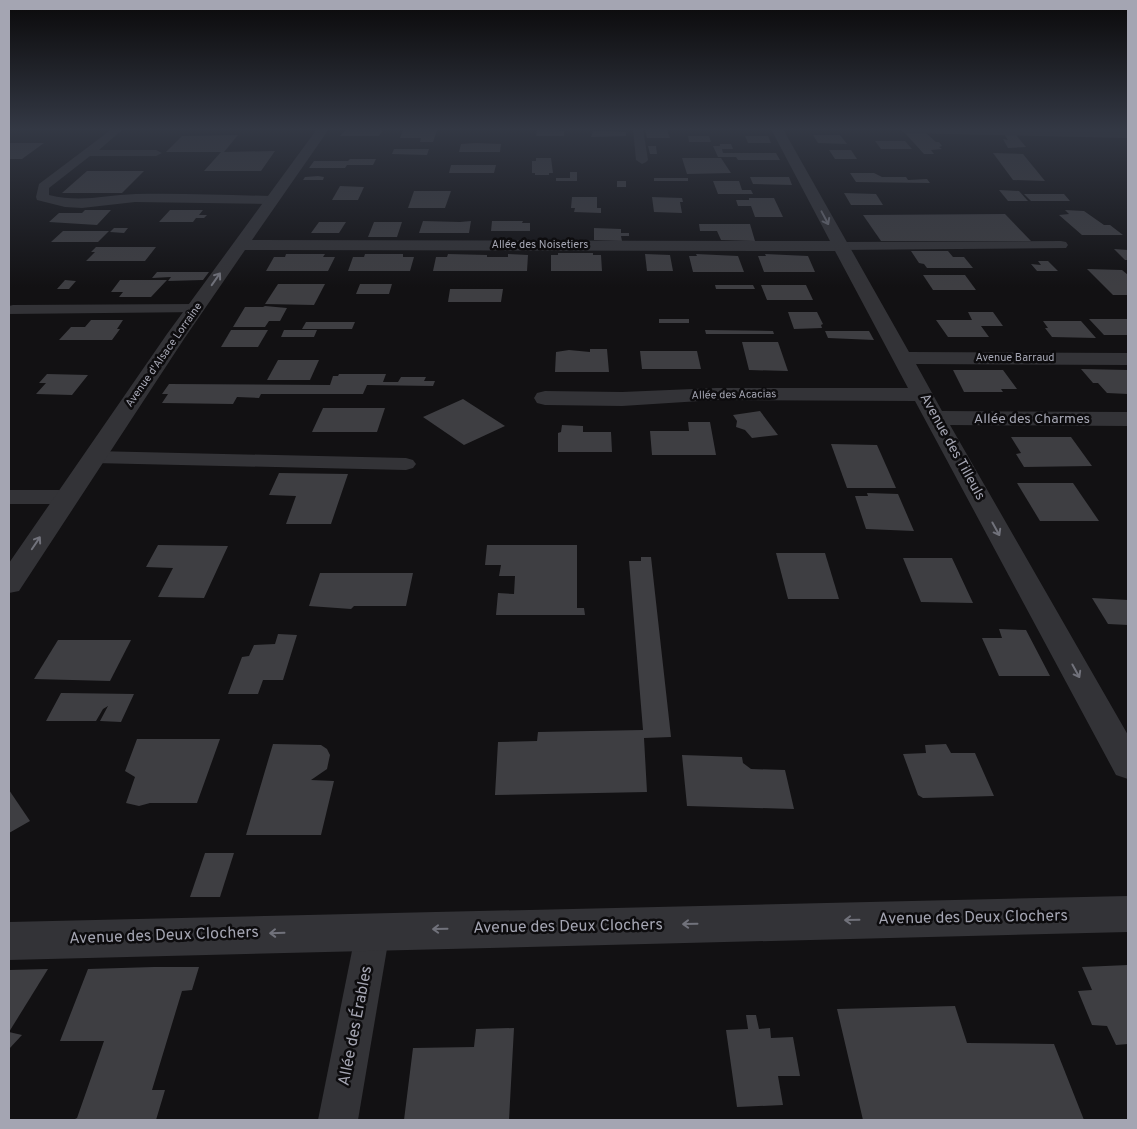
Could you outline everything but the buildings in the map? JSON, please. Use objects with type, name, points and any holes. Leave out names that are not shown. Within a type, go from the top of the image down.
[{"type":"street","name":"Avenue d'Alsace Lorraine","points":[[9,584],[94,457],[284,182]]},
{"type":"street","name":"Avenue des Tilleuls","points":[[805,182],[1128,765]]},
{"type":"street","name":"Allée des Noisetiers","points":[[240,245],[840,246]]},
{"type":"street","name":"Avenue Barraud","points":[[903,358],[1128,358]]},
{"type":"street","name":"Allée des Acacias","points":[[545,398],[622,400],[716,394],[923,395]]},
{"type":"street","name":"Allée des Charmes","points":[[935,418],[1128,420]]},
{"type":"street","name":"Avenue des Deux Clochers","points":[[9,941],[1128,914]]},
{"type":"lane","points":[[51,182],[44,187],[42,197],[65,203],[82,204],[135,198],[271,200]]},
{"type":"lane","points":[[840,246],[1061,245]]},
{"type":"lane","points":[[13,310],[196,309]]},
{"type":"lane","points":[[94,457],[406,464]]},
{"type":"lane","points":[[9,497],[68,497]]},
{"type":"lane","name":"Allée des Érables","points":[[338,1120],[373,931]]}]
